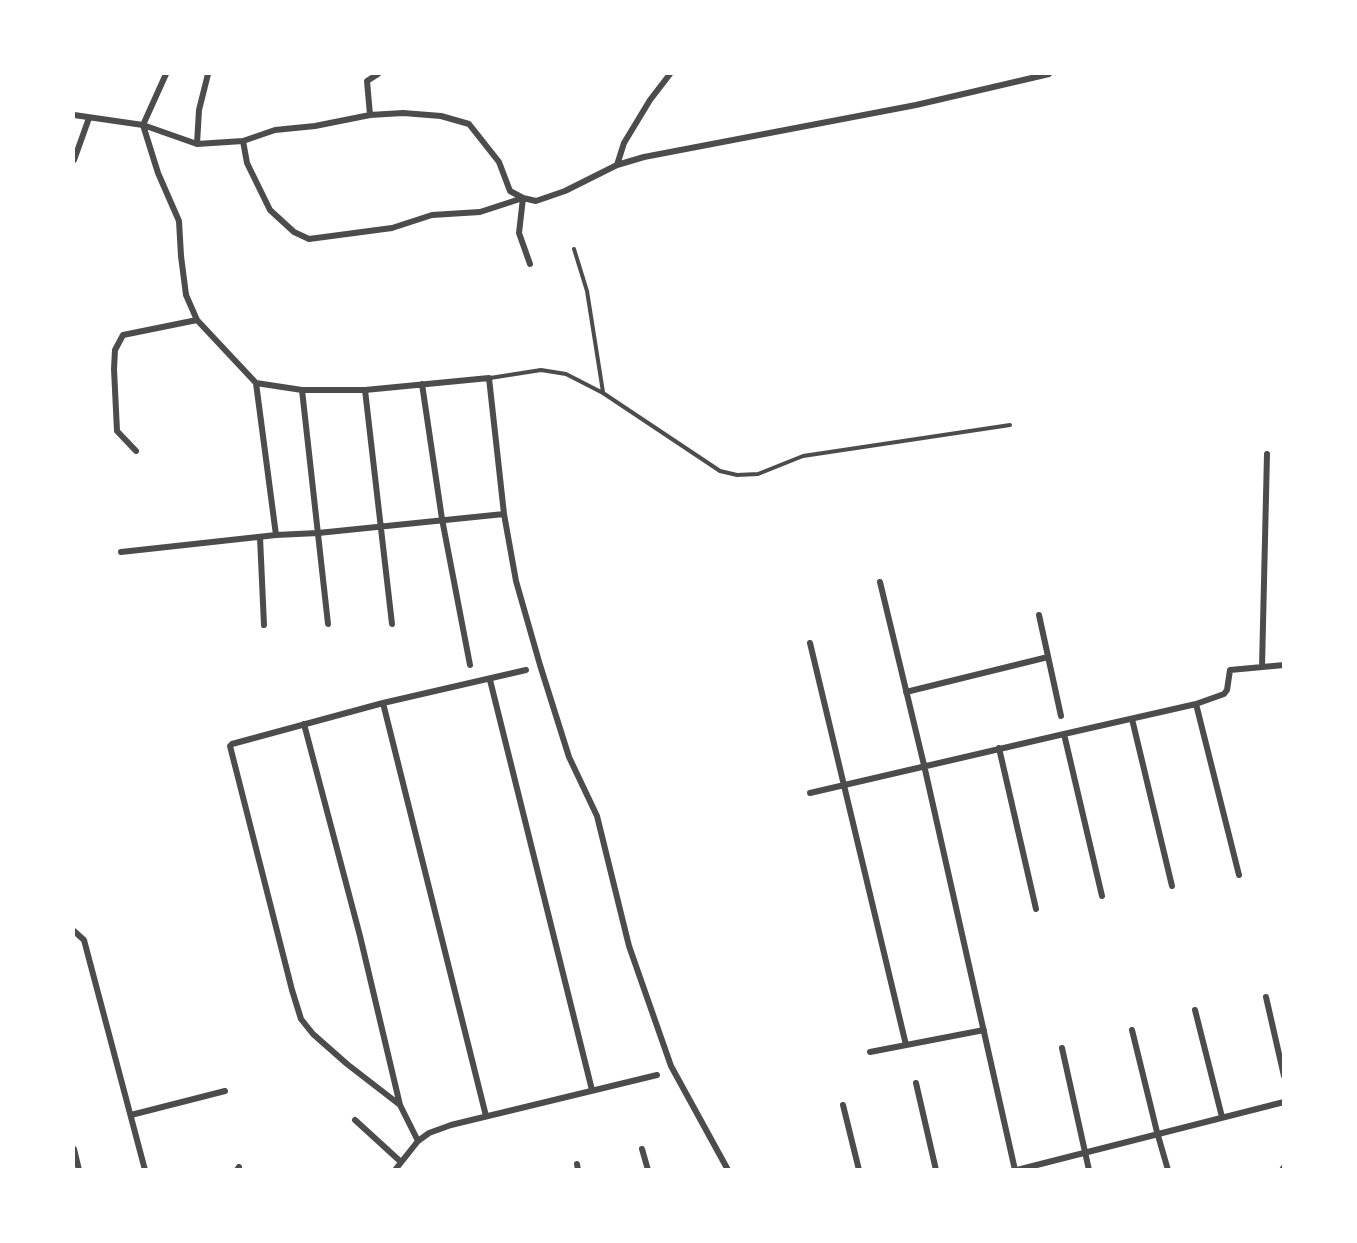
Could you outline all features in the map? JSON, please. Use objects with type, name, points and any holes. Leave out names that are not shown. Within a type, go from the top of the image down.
[{"type":"street","points":[[166,74],[143,124],[158,173],[179,221],[186,295],[197,320],[256,382],[276,535]]},
{"type":"street","points":[[197,144],[199,110],[208,74]]},
{"type":"street","points":[[364,74],[367,81],[370,115]]},
{"type":"street","points":[[367,81],[378,74]]},
{"type":"street","points":[[617,165],[624,143],[650,100],[670,74]]},
{"type":"street","points":[[74,116],[143,124],[197,144],[243,141],[275,130],[315,126],[370,115],[441,116],[469,124],[500,162],[510,191],[523,198],[536,201],[565,191],[617,165],[644,157],[916,105],[1049,74]]},
{"type":"street","points":[[74,160],[89,118]]},
{"type":"street","points":[[243,141],[247,163],[270,210],[294,232],[309,240],[392,228],[432,215],[480,212],[523,198]]},
{"type":"street","points":[[523,198],[519,233],[530,264]]},
{"type":"street","points":[[136,451],[117,431],[115,350],[123,335],[197,320]]},
{"type":"street","points":[[256,382],[302,390],[365,390],[489,378],[504,514],[522,602],[569,757],[597,816],[629,946],[671,1066],[728,1170]]},
{"type":"street","points":[[422,384],[442,519],[470,665]]},
{"type":"street","points":[[302,390],[328,624]]},
{"type":"street","points":[[365,390],[392,624]]},
{"type":"street","points":[[1262,667],[1267,454]]},
{"type":"street","points":[[121,552],[504,514]]},
{"type":"street","points":[[260,537],[264,625]]},
{"type":"street","points":[[880,582],[1016,1170],[1157,1132],[1284,1102]]},
{"type":"street","points":[[1039,615],[1060,716]]},
{"type":"street","points":[[810,643],[906,1045]]},
{"type":"street","points":[[906,692],[1048,657]]},
{"type":"street","points":[[810,792],[1197,704],[1224,694],[1227,690],[1230,670],[1284,665]]},
{"type":"street","points":[[400,1105],[347,1064],[313,1034],[301,1019],[230,746],[383,703],[526,670]]},
{"type":"street","points":[[490,680],[592,1090]]},
{"type":"street","points":[[383,703],[486,1116]]},
{"type":"street","points":[[1197,704],[1239,875]]},
{"type":"street","points":[[1132,719],[1172,886]]},
{"type":"street","points":[[304,724],[360,936],[400,1105],[418,1141]]},
{"type":"street","points":[[1064,734],[1102,896]]},
{"type":"street","points":[[999,748],[1036,909]]},
{"type":"street","points":[[74,931],[84,940],[145,1170]]},
{"type":"street","points":[[1266,997],[1284,1076]]},
{"type":"street","points":[[1195,1010],[1222,1117]]},
{"type":"street","points":[[870,1052],[984,1030]]},
{"type":"street","points":[[1132,1030],[1168,1170]]},
{"type":"street","points":[[1062,1048],[1089,1170]]},
{"type":"street","points":[[395,1170],[418,1141],[429,1133],[451,1125],[657,1075]]},
{"type":"street","points":[[916,1083],[936,1170]]},
{"type":"street","points":[[131,1115],[225,1091]]},
{"type":"street","points":[[843,1105],[859,1170]]},
{"type":"street","points":[[355,1120],[400,1162]]},
{"type":"street","points":[[74,1149],[79,1170]]},
{"type":"street","points":[[642,1149],[648,1170]]},
{"type":"lane","points":[[574,249],[587,291],[603,393]]},
{"type":"lane","points":[[489,378],[541,370],[566,374],[603,393],[720,471],[737,475],[758,474],[803,456],[1010,425]]}]
